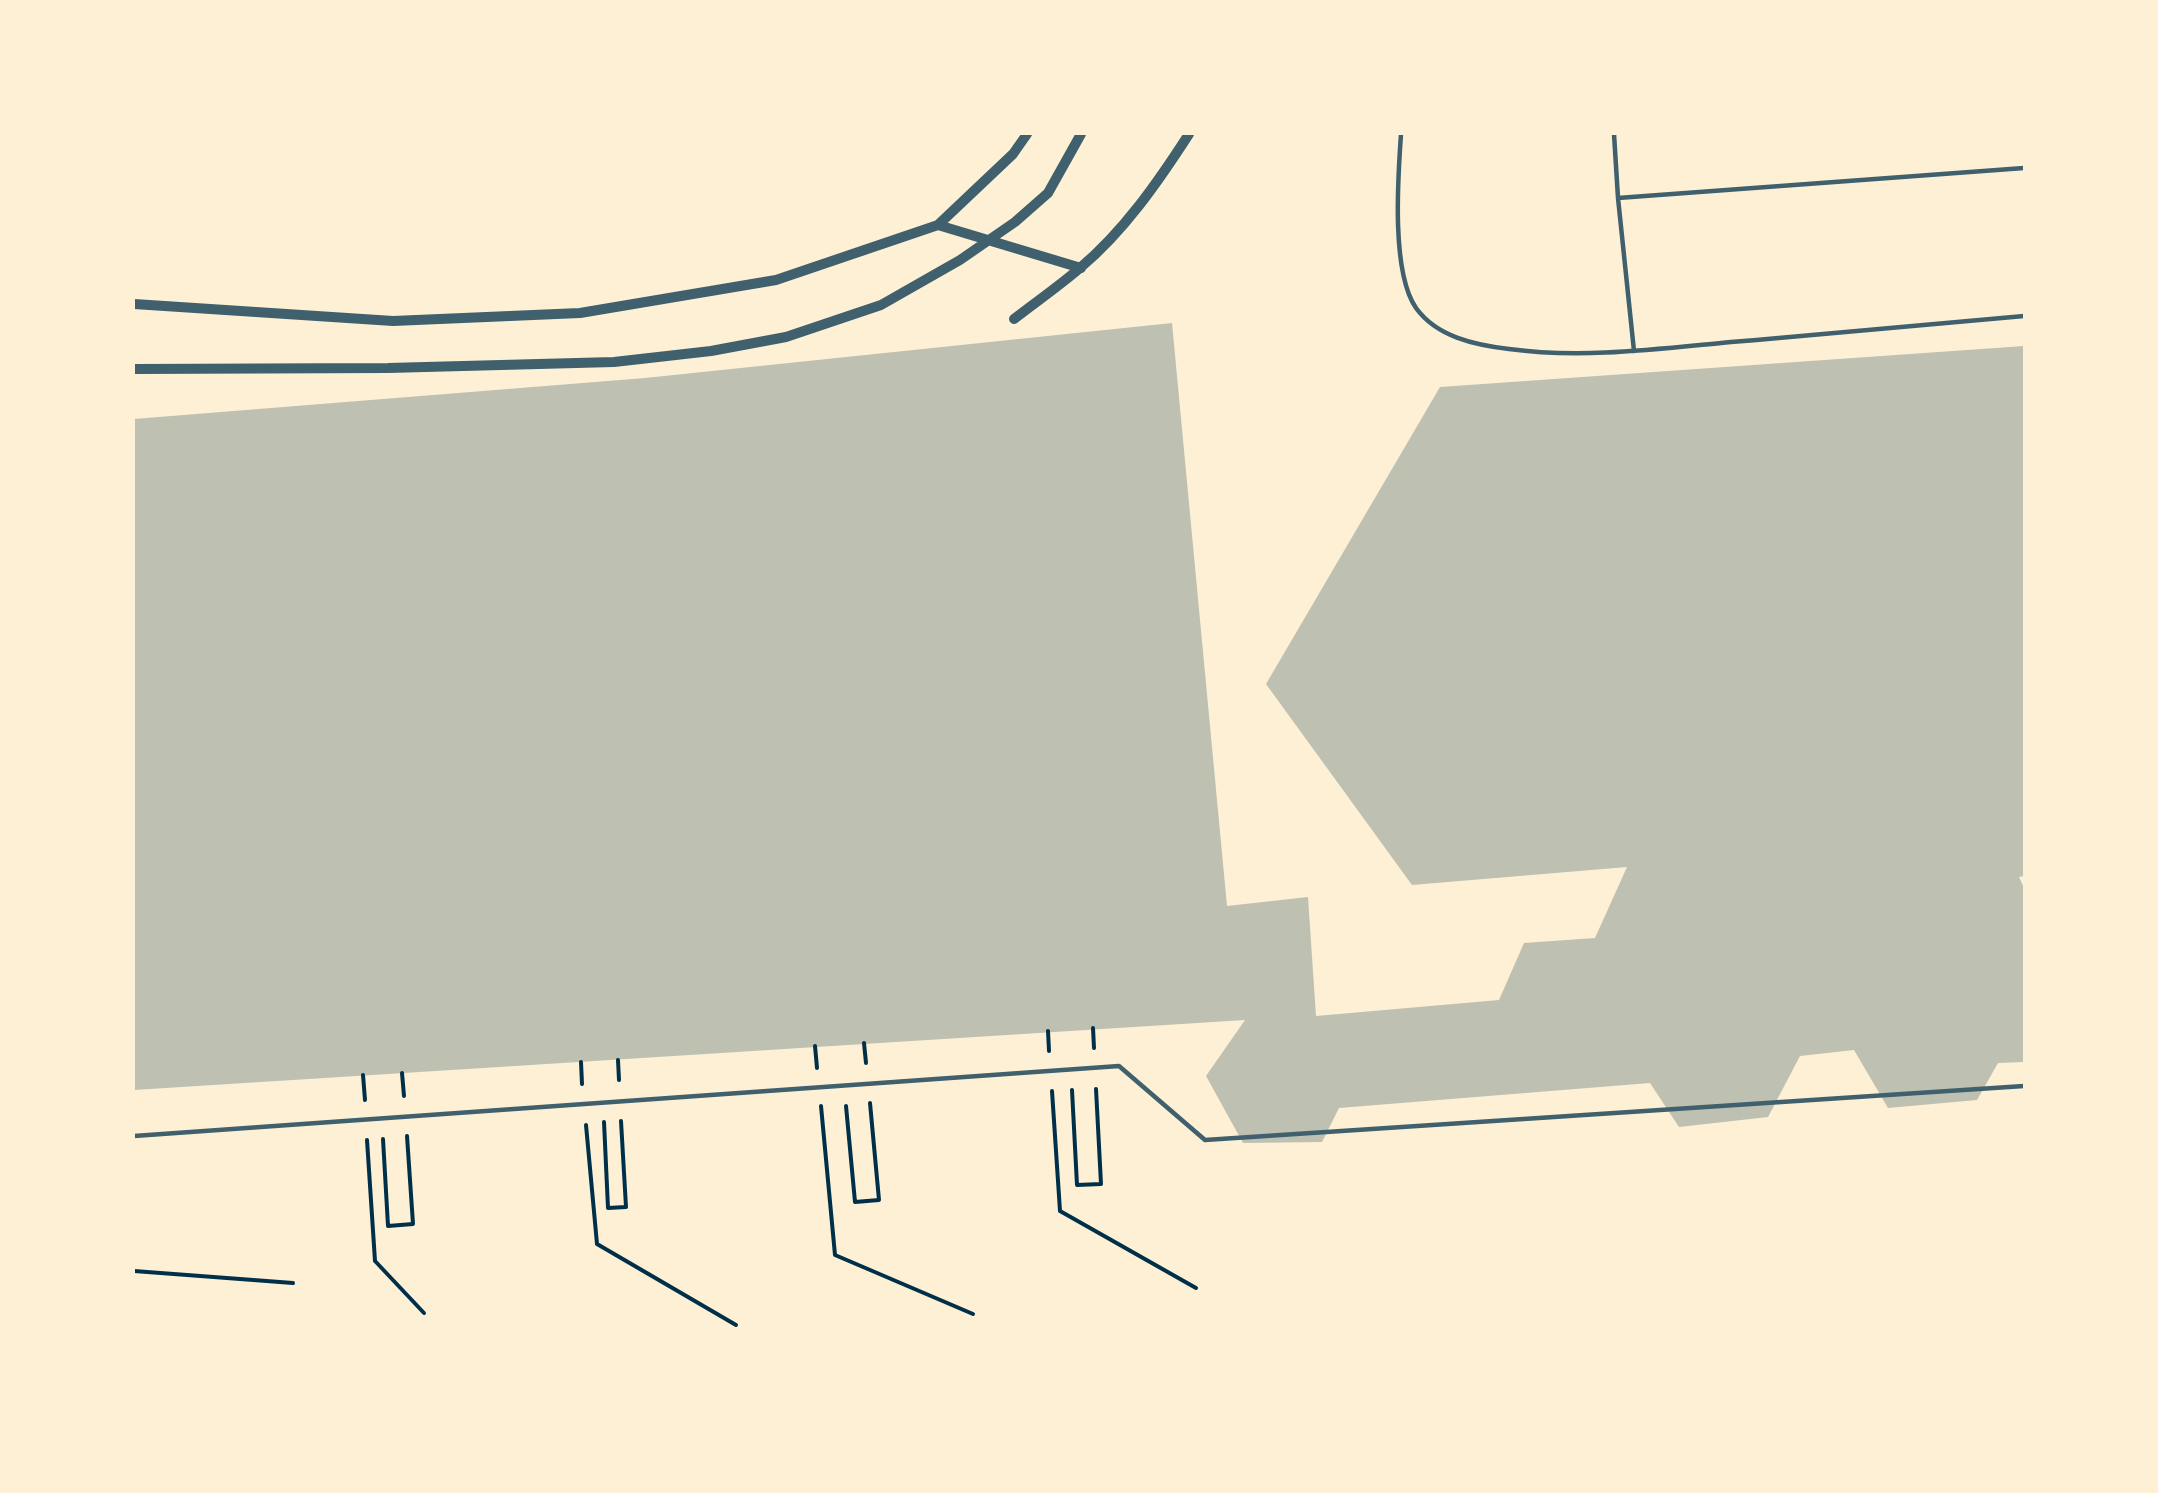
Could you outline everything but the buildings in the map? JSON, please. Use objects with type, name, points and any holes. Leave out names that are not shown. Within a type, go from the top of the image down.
[{"type":"street","points":[[134,304],[393,321],[580,313],[776,280],[938,225],[1012,154],[1027,134]]},
{"type":"street","points":[[134,369],[388,368],[614,362],[711,351],[786,337],[881,305],[960,260],[1015,222],[1048,193],[1081,134]]},
{"type":"street","points":[[1014,319],[1081,268],[1155,185],[1189,134]]},
{"type":"street","points":[[938,225],[1081,268]]},
{"type":"lane","points":[[1401,134],[1398,178],[1399,237],[1406,286],[1416,308],[1435,327],[1456,338],[1509,349],[1563,353],[1634,351],[2025,316]]},
{"type":"lane","points":[[1614,134],[1618,198],[1634,351]]},
{"type":"lane","points":[[1618,198],[2025,168]]},
{"type":"lane","points":[[134,1136],[1119,1066],[1205,1140],[2025,1086]]},
{"type":"path","points":[[1093,1028],[1094,1052]]},
{"type":"path","points":[[1048,1031],[1049,1052]]},
{"type":"path","points":[[864,1043],[867,1065]]},
{"type":"path","points":[[815,1046],[817,1070]]},
{"type":"path","points":[[618,1060],[619,1083]]},
{"type":"path","points":[[581,1062],[583,1094]]},
{"type":"path","points":[[402,1073],[405,1108]]},
{"type":"path","points":[[363,1075],[365,1106]]},
{"type":"path","points":[[1072,1084],[1077,1185],[1101,1184],[1096,1088]]},
{"type":"path","points":[[1052,1086],[1060,1210],[1196,1288]]},
{"type":"path","points":[[845,1102],[855,1202],[879,1200],[870,1099]]},
{"type":"path","points":[[820,1105],[835,1255],[973,1314]]},
{"type":"path","points":[[603,1116],[608,1208],[626,1207],[621,1117]]},
{"type":"path","points":[[585,1117],[597,1244],[736,1325]]},
{"type":"path","points":[[382,1127],[388,1226],[413,1224],[406,1131]]},
{"type":"path","points":[[367,1130],[375,1261],[424,1313]]},
{"type":"path","points":[[134,1271],[293,1283]]}]
